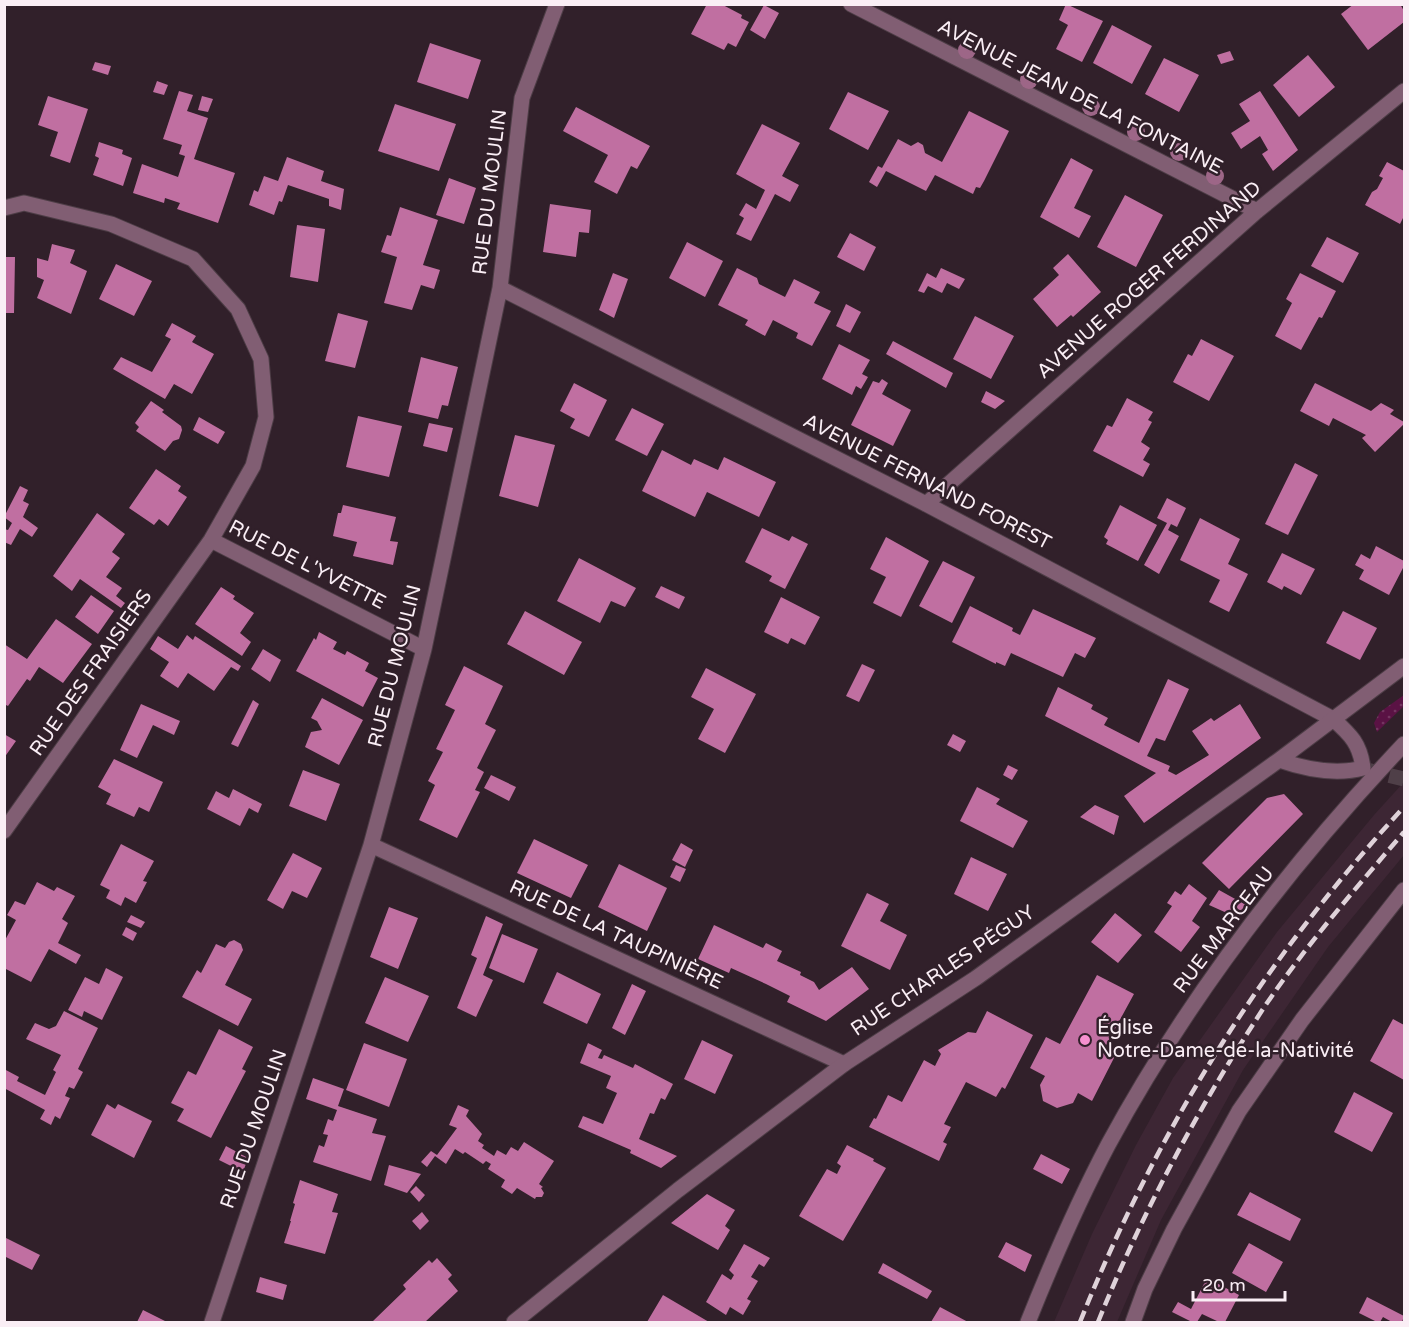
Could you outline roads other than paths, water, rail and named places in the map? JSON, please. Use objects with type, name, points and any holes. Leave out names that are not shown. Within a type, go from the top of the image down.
[{"type":"street","name":"RUE DU MOULIN","points":[[212,1323],[371,845],[424,649],[500,288],[522,98],[557,4]]},
{"type":"street","name":"AVENUE JEAN DE LA FONTAINE","points":[[851,4],[1257,212]]},
{"type":"street","name":"AVENUE ROGER FERDINAND","points":[[926,504],[1257,212],[1404,91]]},
{"type":"street","name":"RUE DE L'YVETTE","points":[[4,208],[24,203],[111,224],[193,260],[238,309],[261,359],[266,417],[253,466],[211,540],[424,649]]},
{"type":"street","name":"AVENUE FERNAND FOREST","points":[[500,288],[926,504],[1333,718],[1348,732],[1361,751],[1363,768],[1347,772],[1293,765],[1279,760]]},
{"type":"street","name":"RUE DES FRAISIERS","points":[[4,831],[211,540]]},
{"type":"street","name":"RUE CHARLES PÉGUY","points":[[514,1323],[678,1190],[844,1064],[976,978],[1279,760],[1404,666]]},
{"type":"street","name":"RUE MARCEAU","points":[[1028,1323],[1072,1217],[1109,1144],[1199,995],[1264,908],[1404,744]]},
{"type":"street","name":"RUE DE LA TAUPINIÈRE","points":[[371,845],[844,1064]]},
{"type":"street","points":[[1133,1323],[1145,1289],[1174,1229],[1239,1111],[1302,1020],[1404,890]]},
{"type":"tunnel","points":[[1367,770],[1404,779]]},
{"type":"railway","points":[[1080,1322],[1143,1182],[1218,1050],[1305,925],[1404,807]]},
{"type":"railway","points":[[1098,1322],[1153,1200],[1217,1082],[1265,1006],[1298,961],[1404,832]]},
{"type":"place","name":"Église Notre-Dame-de-la-Nativité","points":[[1085,1040]]}]
